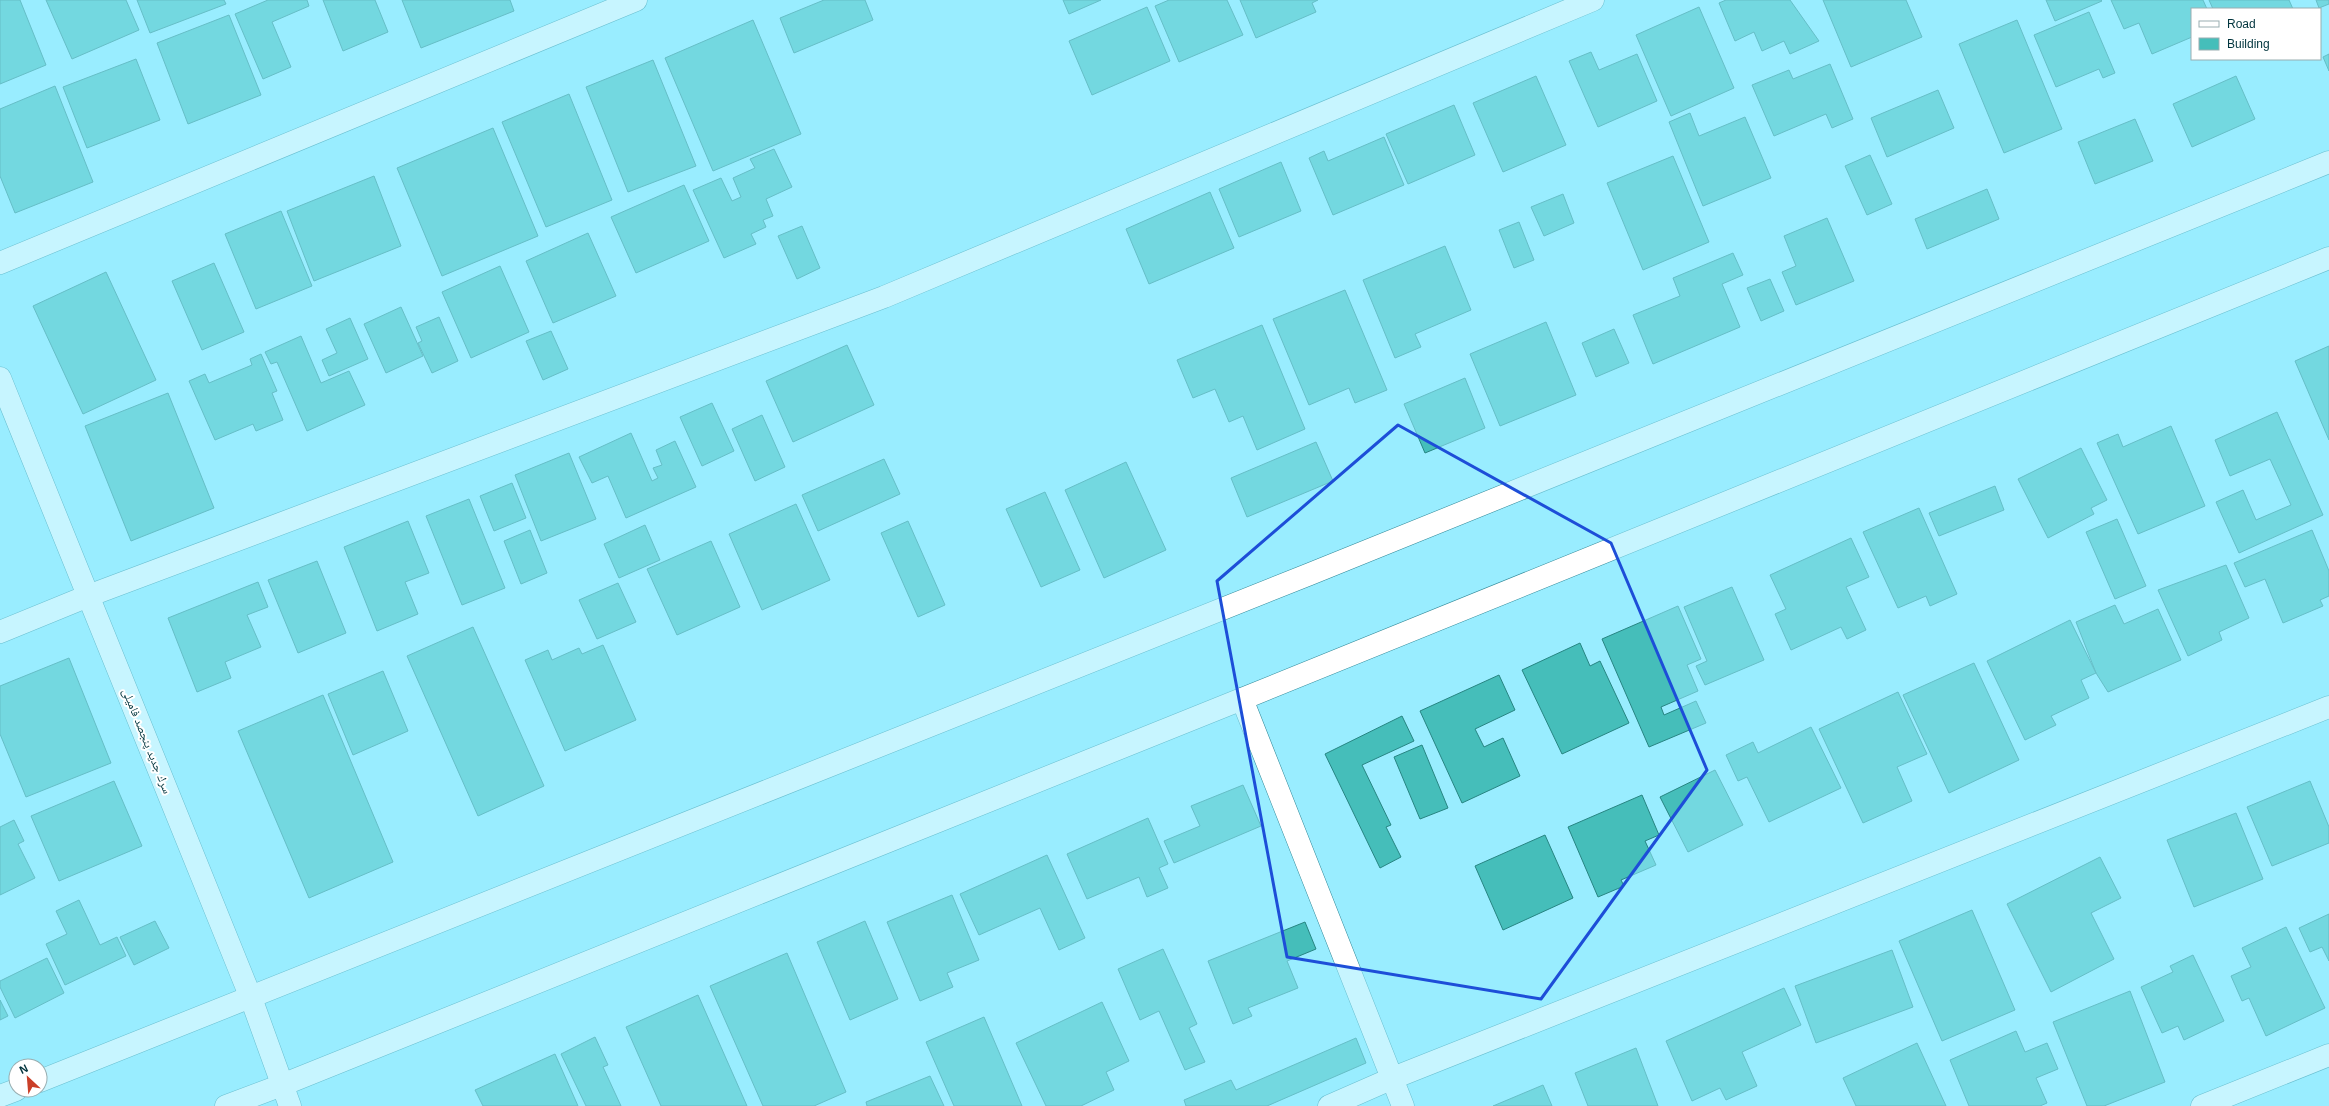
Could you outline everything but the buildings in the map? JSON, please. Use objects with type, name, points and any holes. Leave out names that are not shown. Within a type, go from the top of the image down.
[{"type":"street","points":[[0,263],[636,0]]},
{"type":"street","points":[[0,632],[88,596],[884,297],[1593,0]]},
{"type":"street","points":[[48,1078],[1310,574],[2329,162]]},
{"type":"street","points":[[226,1106],[282,1085],[1242,699],[2329,258]]},
{"type":"street","name":"سرك جدید پنجصد فامیلی","points":[[0,378],[251,998],[290,1106]]},
{"type":"street","points":[[1242,699],[1403,1106]]},
{"type":"street","points":[[1329,1106],[1393,1078],[2329,707]]},
{"type":"street","points":[[2202,1106],[2329,1055]]},
{"type":"highlighted area","points":[[1398,425],[1611,543],[1707,770],[1541,999],[1287,957],[1217,581]]}]
